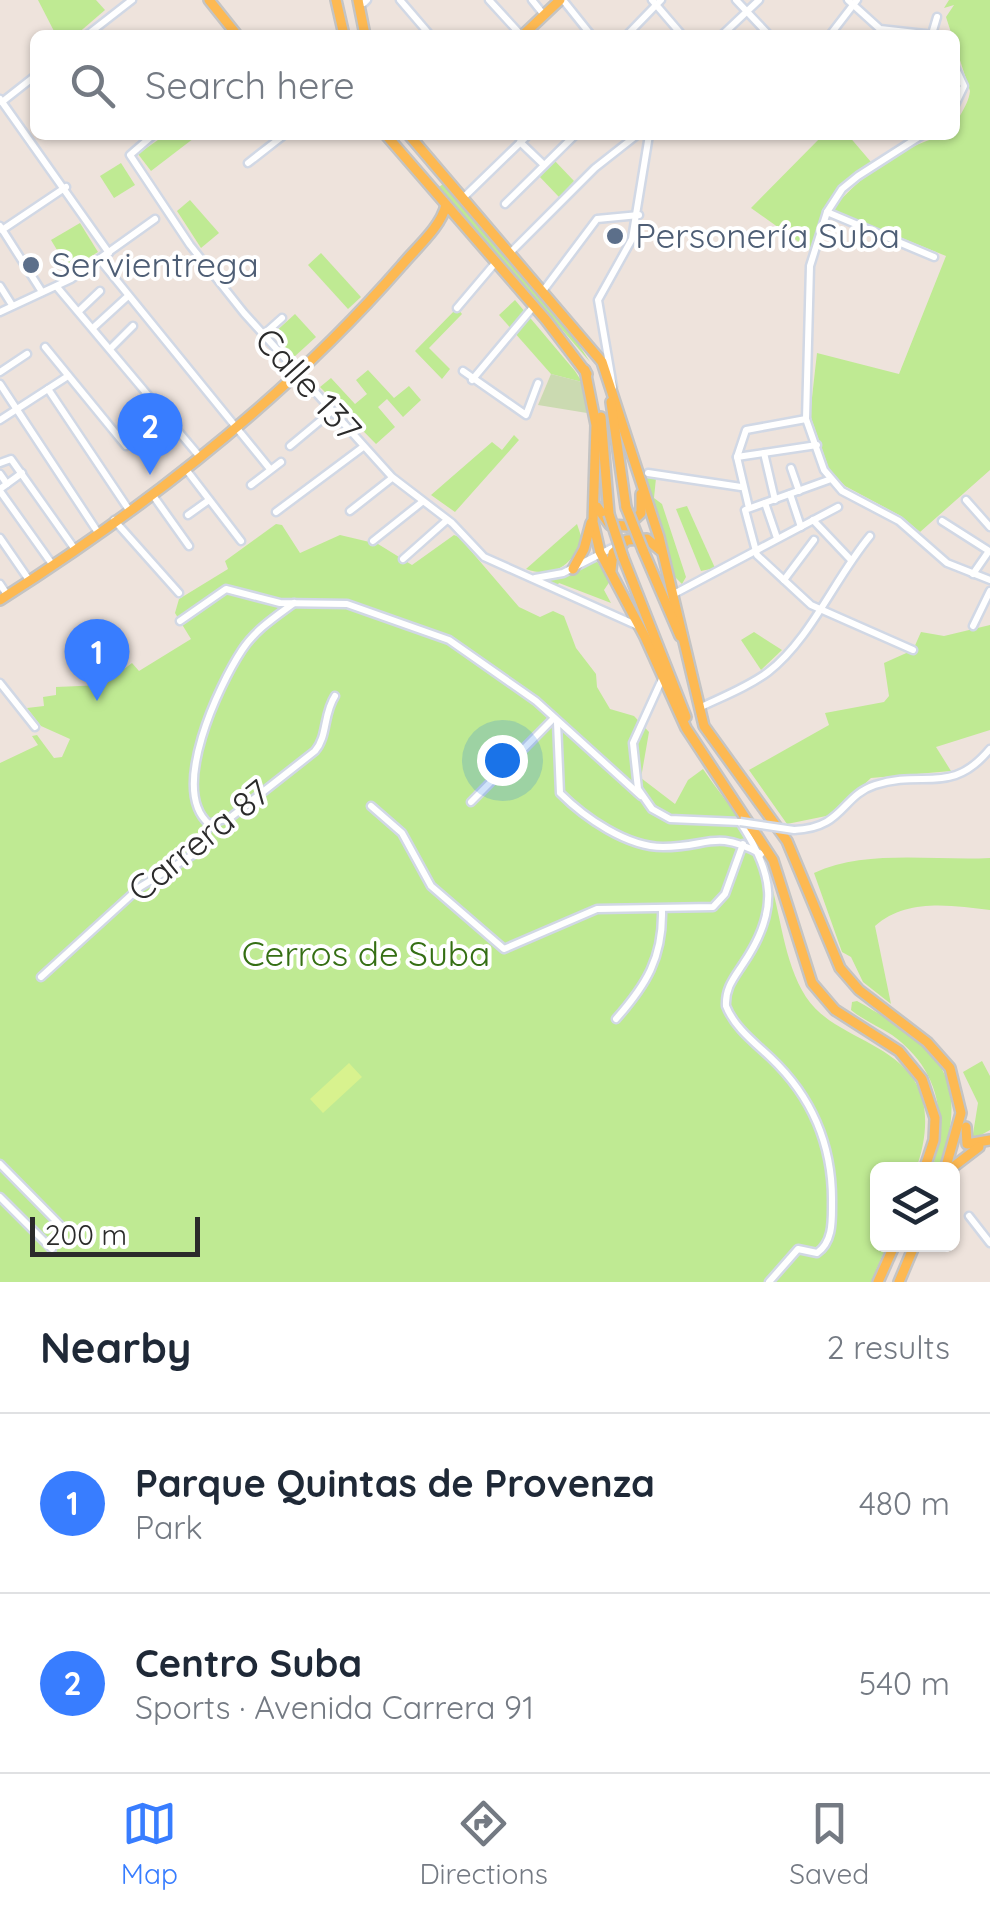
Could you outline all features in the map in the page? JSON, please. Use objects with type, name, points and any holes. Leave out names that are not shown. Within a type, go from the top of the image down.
[{"type":"main road","points":[[210,0],[233,30]]},
{"type":"main road","points":[[336,0],[343,30]]},
{"type":"main road","points":[[527,30],[561,0]]},
{"type":"main road","points":[[363,1],[365,30]]},
{"type":"main road","points":[[390,140],[585,370],[601,415],[609,514],[696,746]]},
{"type":"main road","points":[[416,140],[597,354],[643,475],[698,708],[720,754],[798,860],[844,974],[927,1042],[950,1068],[965,1098],[965,1140],[971,1146],[990,1140]]},
{"type":"main road","points":[[424,240],[446,205]]},
{"type":"main road","points":[[4,598],[200,457],[296,371],[424,240],[446,221],[459,220]]},
{"type":"main road","points":[[572,326],[608,390],[626,508],[688,658]]},
{"type":"main road","points":[[585,370],[596,425],[594,503],[600,552],[642,629],[696,746],[774,860],[812,983],[834,1010],[899,1052],[922,1079],[934,1118],[934,1140],[927,1162]]},
{"type":"main road","points":[[594,503],[610,525],[630,525],[642,509],[643,475]]},
{"type":"main road","points":[[572,569],[584,549],[594,503]]},
{"type":"main road","points":[[618,586],[611,560],[622,543],[646,539],[664,558]]},
{"type":"main road","points":[[949,1162],[961,1113],[950,1068]]},
{"type":"main road","points":[[958,1162],[990,1140]]},
{"type":"main road","points":[[878,1282],[891,1252]]},
{"type":"main road","points":[[900,1282],[912,1252]]},
{"type":"street","points":[[93,30],[132,0]]},
{"type":"street","points":[[400,0],[426,30]]},
{"type":"street","points":[[489,0],[517,30]]},
{"type":"street","points":[[532,0],[544,14]]},
{"type":"street","points":[[561,0],[587,30]]},
{"type":"street","points":[[736,0],[764,30]]},
{"type":"street","points":[[728,30],[760,0]]},
{"type":"street","points":[[833,30],[852,1],[886,30]]},
{"type":"street","points":[[631,30],[657,2],[678,30]]},
{"type":"street","points":[[934,30],[938,17]]},
{"type":"street","points":[[30,80],[1,100],[30,139]]},
{"type":"street","points":[[31,140],[110,253]]},
{"type":"street","name":"Calle 137","points":[[147,140],[130,155],[190,245],[264,335],[392,477],[447,520],[484,557],[616,612],[642,629]]},
{"type":"street","points":[[248,163],[278,140]]},
{"type":"street","points":[[463,198],[522,140]]},
{"type":"street","points":[[504,204],[570,140]]},
{"type":"street","points":[[510,253],[594,168],[630,140]]},
{"type":"street","points":[[613,388],[598,300],[629,248],[639,216],[649,140]]},
{"type":"street","points":[[914,140],[850,182],[827,212],[810,266],[806,419],[831,479],[852,499],[899,521],[931,553],[990,580]]},
{"type":"street","points":[[520,142],[544,165]]},
{"type":"street","points":[[42,292],[1,228],[66,187]]},
{"type":"street","points":[[827,212],[934,258]]},
{"type":"street","points":[[543,290],[597,220],[639,216]]},
{"type":"street","points":[[0,312],[57,287],[155,219]]},
{"type":"street","points":[[100,260],[270,469]]},
{"type":"street","points":[[457,308],[496,262]]},
{"type":"street","points":[[0,286],[12,306]]},
{"type":"street","points":[[57,287],[200,457]]},
{"type":"street","points":[[79,312],[100,291]]},
{"type":"street","points":[[93,328],[128,296]]},
{"type":"street","points":[[472,380],[534,306]]},
{"type":"street","points":[[264,335],[282,318]]},
{"type":"street","points":[[110,348],[133,326]]},
{"type":"street","points":[[45,347],[126,446]]},
{"type":"street","points":[[0,356],[4,370],[27,354]]},
{"type":"street","points":[[463,371],[526,414],[538,383]]},
{"type":"street","points":[[0,420],[68,376]]},
{"type":"street","points":[[0,384],[98,531]]},
{"type":"street","points":[[48,388],[128,510]]},
{"type":"street","points":[[290,446],[332,411]]},
{"type":"street","points":[[806,419],[746,430],[737,457],[755,552],[818,610],[913,650]]},
{"type":"street","points":[[737,457],[817,445]]},
{"type":"street","points":[[276,512],[363,447]]},
{"type":"street","points":[[764,453],[774,500]]},
{"type":"street","points":[[0,463],[10,458],[74,548]]},
{"type":"street","points":[[251,485],[281,462]]},
{"type":"street","points":[[185,468],[240,540]]},
{"type":"street","points":[[791,468],[799,491]]},
{"type":"street","points":[[2,488],[22,473]]},
{"type":"street","points":[[0,474],[2,488],[52,564]]},
{"type":"street","points":[[643,475],[742,487]]},
{"type":"street","points":[[350,511],[392,477]]},
{"type":"street","points":[[746,511],[831,479]]},
{"type":"street","points":[[152,494],[189,546]]},
{"type":"street","points":[[790,494],[800,527]]},
{"type":"street","points":[[188,515],[209,500]]},
{"type":"street","points":[[966,500],[990,527]]},
{"type":"street","points":[[373,541],[422,502]]},
{"type":"street","points":[[765,503],[777,538]]},
{"type":"street","points":[[674,594],[838,508]]},
{"type":"street","points":[[114,520],[179,593]]},
{"type":"street","points":[[403,559],[447,520]]},
{"type":"street","points":[[813,520],[850,559]]},
{"type":"street","points":[[942,520],[989,551],[973,575]]},
{"type":"street","points":[[698,708],[772,670],[805,634],[850,559],[870,536]]},
{"type":"street","points":[[0,538],[29,580]]},
{"type":"street","points":[[784,580],[814,540]]},
{"type":"street","points":[[524,576],[552,577],[622,543]]},
{"type":"street","points":[[0,584],[4,598]]},
{"type":"street","points":[[180,621],[226,589],[295,602],[347,604],[449,640],[471,652],[556,719],[670,819],[794,830],[830,822],[872,786],[967,773],[990,749]]},
{"type":"street","points":[[973,626],[990,591]]},
{"type":"street","points":[[616,612],[624,597]]},
{"type":"street","points":[[209,824],[198,807],[196,753],[202,732],[242,649],[262,626],[295,602]]},
{"type":"street","points":[[642,797],[632,766],[632,743],[663,674]]},
{"type":"street","points":[[0,682],[33,726]]},
{"type":"street","points":[[652,700],[672,695]]},
{"type":"street","name":"Carrera 87","points":[[41,977],[140,887],[199,851],[209,824],[230,817],[314,751],[323,739],[324,714],[335,696]]},
{"type":"street","points":[[556,719],[560,794],[596,822],[645,845],[664,847],[718,838],[762,854]]},
{"type":"street","points":[[471,802],[556,719]]},
{"type":"street","points":[[371,806],[402,833],[431,886],[504,949],[598,909],[662,911],[720,902],[742,844]]},
{"type":"street","points":[[740,824],[762,854],[769,905],[749,955],[727,990],[728,1012],[800,1088],[819,1123],[832,1198],[830,1234],[817,1252],[798,1249],[769,1282]]},
{"type":"street","points":[[616,1019],[646,985],[657,960],[662,911]]},
{"type":"street","points":[[0,1164],[62,1227]]},
{"type":"street","points":[[0,1196],[52,1249]]},
{"type":"street","points":[[969,1216],[990,1243]]},
{"type":"green space","points":[[38,0],[96,0],[105,10],[82,30],[53,30]]},
{"type":"green space","points":[[949,0],[990,0],[990,470],[920,532],[901,516],[845,486],[829,469],[810,415],[817,353],[899,374],[946,256],[833,210],[856,185],[906,150],[930,140],[960,140],[960,117],[970,91],[960,60],[960,30],[950,30],[946,17],[954,5],[944,8]]},
{"type":"green space","points":[[158,140],[191,140],[151,171],[138,154]]},
{"type":"green space","points":[[818,140],[852,140],[871,162],[833,194],[810,250],[751,208]]},
{"type":"green space","points":[[554,160],[574,181],[559,197],[538,175]]},
{"type":"green space","points":[[121,163],[135,185],[114,198],[100,176]]},
{"type":"green space","points":[[443,184],[570,331],[590,362],[439,187]]},
{"type":"green space","points":[[190,200],[219,233],[201,248],[177,211]]},
{"type":"green space","points":[[80,223],[98,252],[69,270],[51,240]]},
{"type":"green space","points":[[321,253],[361,297],[348,309],[308,265]]},
{"type":"green space","points":[[515,300],[582,382],[551,374],[499,315]]},
{"type":"green space","points":[[457,308],[462,314],[429,348],[450,369],[442,379],[415,351]]},
{"type":"green space","points":[[295,314],[316,337],[294,357],[273,334]]},
{"type":"green space","points":[[368,370],[394,398],[409,386],[421,400],[403,417],[387,399],[378,407],[395,427],[376,444],[320,387],[331,378],[355,404],[367,394],[356,380]]},
{"type":"green space","points":[[551,374],[582,382],[587,413],[538,405]]},
{"type":"green space","points":[[514,435],[519,440],[455,512],[431,495],[492,442],[502,450]]},
{"type":"green space","points":[[644,476],[656,478],[654,498],[662,504],[686,577],[682,584],[675,577]]},
{"type":"green space","points":[[687,506],[715,568],[701,571],[676,509]]},
{"type":"green space","name":"Cerros de Suba","points":[[276,524],[282,525],[300,553],[340,535],[378,544],[412,565],[454,535],[459,537],[519,607],[540,617],[553,611],[564,616],[576,648],[596,674],[597,687],[610,709],[634,716],[649,732],[641,778],[675,804],[688,780],[703,769],[763,859],[792,968],[806,997],[830,1021],[903,1067],[923,1101],[925,1124],[918,1162],[870,1162],[870,1252],[884,1252],[871,1282],[0,1282],[0,763],[38,745],[32,736],[37,735],[54,758],[62,757],[70,739],[41,726],[27,708],[44,706],[43,697],[56,695],[56,687],[103,685],[132,663],[139,671],[191,639],[175,613],[179,599],[228,569],[225,561]]},
{"type":"green space","points":[[577,524],[582,539],[567,563],[553,571],[526,569]]},
{"type":"green space","points":[[596,560],[610,581],[604,590],[611,603],[559,583],[556,587],[544,583]]},
{"type":"green space","points":[[990,625],[990,730],[936,747],[951,771],[871,778],[831,815],[787,824],[749,770],[829,725],[825,713],[884,702],[889,696],[884,663],[913,650],[921,632],[944,636]]},
{"type":"green space","points":[[754,632],[782,650],[761,670],[741,640]]},
{"type":"green space","points":[[878,858],[990,858],[990,910],[929,906],[887,917],[875,926],[891,1004],[863,982],[851,957],[842,952],[814,873]]},
{"type":"green space","points":[[857,1001],[909,1033],[941,1067],[952,1110],[941,1162],[934,1162],[939,1113],[930,1079],[908,1048],[851,1010],[852,1002]]},
{"type":"green space","points":[[982,1061],[990,1076],[990,1130],[972,1140],[978,1103],[963,1072]]},
{"type":"green space","points":[[349,1063],[362,1077],[323,1113],[310,1099]]},
{"type":"place","name":"Personería Suba","points":[[615,236]]},
{"type":"place","name":"Servientrega","points":[[31,265]]},
{"type":"place","name":"Centro Suba","points":[[150,475]]},
{"type":"place","name":"Parque Quintas de Provenza","points":[[97,701]]}]
